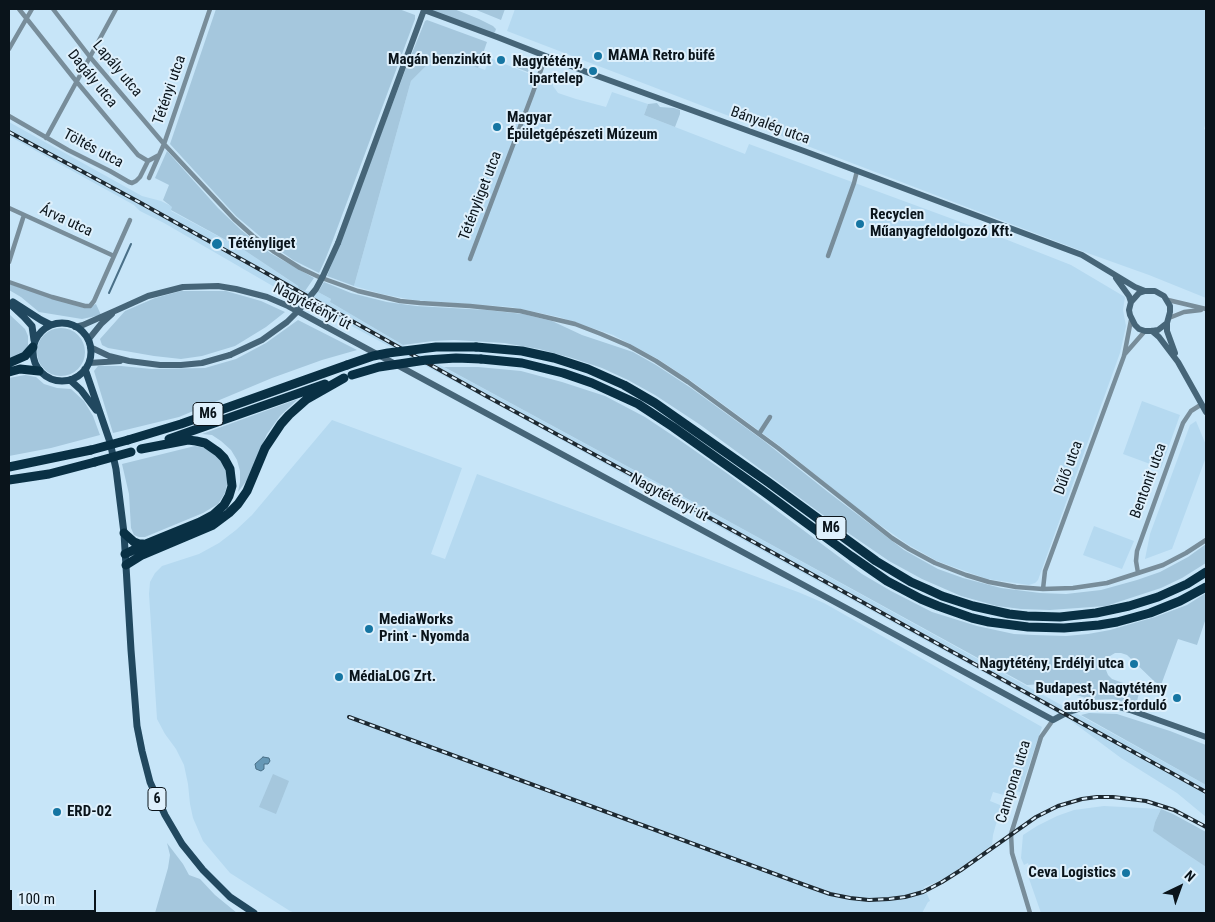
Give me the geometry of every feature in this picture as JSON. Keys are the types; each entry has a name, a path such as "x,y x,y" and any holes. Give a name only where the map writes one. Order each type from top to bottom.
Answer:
{"highway":[{"path":"9,363 25,356 34,345"},
{"name":"M6","path":"9,467 91,450 181,424 373,356 436,347 476,347 515,350 547,356 588,369 648,398 876,561 911,582 942,596 972,606 1009,614 1036,617 1060,617 1096,613 1158,597 1187,584 1206,572"},
{"name":"M6","path":"9,480 49,474 141,449 348,376 379,367 426,360 481,359 522,363 563,373 592,383 638,404 706,450 888,581 921,599 972,618 1028,627 1064,628 1099,625 1150,613 1180,601 1206,587"},
{"path":"9,372 20,369 39,371"},
{"path":"126,565 142,555 213,525 229,513 238,504 247,490 265,448 289,414 307,400 348,376"},
{"path":"125,554 200,522 216,512 224,504 231,490 230,469 224,458 205,443 188,440 141,449"},
{"path":"9,462 45,460"},
{"path":"124,533 134,542 146,544"},
{"path":"125,554 142,555"}],"main road":[{"path":"9,301 21,306 51,326"},
{"path":"9,301 32,326 35,337 34,360 39,371 54,380 70,380 81,374 87,366"},
{"path":"34,345 42,331 61,323 76,327 83,332 89,344"},
{"name":"6","path":"89,344 90,358 87,366 110,442 116,469 124,533 137,726 150,782 165,815 192,857 230,897 254,913"},
{"name":"6","path":"70,380 101,417"}],"street":[{"name":"Dagály utca","path":"19,9 138,155 148,161"},
{"path":"9,49 32,9"},
{"name":"Lapály utca","path":"52,9 164,144 215,199 254,236 300,268 358,292 420,304 520,311 574,324 629,346 688,382 879,528 908,549 935,563 989,582 1016,587 1043,589 1073,588 1108,583 1163,565 1206,540"},
{"path":"46,138 116,9"},
{"name":"Tétényi utca","path":"149,178 164,144 210,9"},
{"path":"89,344 109,356 129,361 181,365 202,363 230,356 262,340 287,322 299,310 316,289 338,243 422,10"},
{"name":"Bányalég utca","path":"422,10 1082,256 1144,291 1150,290 1160,293 1168,300 1206,309"},
{"name":"Tétényliget utca","path":"470,259 546,56"},
{"name":"Töltés utca","path":"9,116 46,138 132,183 140,177 148,161 159,156"},
{"path":"828,256 857,171"},
{"name":"Árva utca","path":"9,208 114,256"},
{"path":"9,262 24,215"},
{"path":"9,282 60,299 90,306 130,220"},
{"name":"Bányalég utca","path":"1110,272 1123,287 1131,302"},
{"name":"Nagytétényi út","path":"76,327 148,296 183,287 218,286 236,288 253,292 281,303 1053,720"},
{"path":"1144,291 1134,297 1131,302 1129,310 1131,320 1139,328 1159,337 1178,362 1206,412"},
{"path":"1168,300 1170,306 1167,331 1178,362"},
{"name":"Bányalég utca","path":"1148,331 1162,327 1168,320 1184,312 1206,309"},
{"name":"Nagytétényi út","path":"89,344 101,324 117,310"},
{"name":"Dűlő utca","path":"1043,589 1045,571 1124,356 1131,320"},
{"name":"Dűlő utca","path":"1124,356 1148,331"},
{"path":"87,366 129,361"},
{"name":"Bentonit utca","path":"1138,573 1137,551 1183,423 1191,411 1202,404"},
{"path":"758,434 770,417"},
{"path":"1053,720 1066,712 1088,706 1116,706 1205,735"},
{"name":"Campona utca","path":"1030,913 1012,853 1011,834 1041,737 1053,720"}],"shaded area":[{"path":"216,9 399,9 415,15 319,273 293,260 262,238 236,216 170,144"},
{"path":"426,9 454,9 479,19 496,29 491,35"},
{"path":"474,9 505,9 501,20"},
{"path":"515,9 1206,9 1206,122 1204,129 1206,130 1206,298 507,31"},
{"path":"427,20 487,42 478,68 462,61 464,54 447,55 428,64 411,81 354,286 327,276 408,63"},
{"path":"460,53 465,55 462,61 485,70 490,58 542,79 553,80 553,86 558,93 576,99 606,107 612,92 648,104 644,115 745,154 749,144 977,228 1071,265 1125,297 1123,310 1126,326 1120,353 1038,580 1029,585 987,579 937,561 907,544 863,513 780,446 690,380 658,359 613,335 559,317 511,307 413,300 354,286 411,81 428,64 447,55"},
{"path":"516,59 524,60 529,65 528,72 512,66"},
{"path":"657,103 660,107 680,110 675,127 644,115 648,104"},
{"path":"9,122 142,196 161,201 173,207 171,211 244,250 305,291 318,292 331,299 330,302 403,345 730,522 1206,785 1206,817 1177,793 1121,758 1070,720 487,399 294,295 290,296 140,211 134,205 9,136"},
{"path":"167,151 218,208 241,230 270,253 314,278 305,291 299,289 298,286 244,250 171,210 172,207 163,200 169,185 155,178"},
{"path":"324,282 351,293 387,302 523,314 552,321 582,335 633,352 691,388 764,441 904,550 938,569 963,578 1001,588 1066,594 1101,590 1160,572 1188,557 1206,544 1206,563 1161,588 1106,606 1050,610 1021,609 997,606 961,596 922,579 889,561 699,424 628,380 602,368 572,358 539,349 504,343 454,340 403,345 330,302 331,299 318,292"},
{"path":"9,284 81,307 87,308 96,304 101,315 82,319 39,312 9,290"},
{"path":"181,291 226,291 261,301 285,312 266,327 235,346 202,356 181,359 108,348 102,345 100,339 125,311 155,298"},
{"path":"9,314 25,329 28,336 28,346 24,352 9,360"},
{"path":"298,320 357,350 272,378 179,417 113,433 94,371 98,366 152,369 205,368 236,359 266,343"},
{"path":"56,328 66,328 78,335 85,347 85,357 78,369 66,376 56,376 48,372 41,365 37,357 37,347 41,339 48,332"},
{"path":"444,367 478,367 521,371 605,396 645,417 681,441 862,574 932,612 977,626 1014,634 1066,636 1110,630 1155,617 1187,605 1206,593 1206,618 1197,645 1178,639 1161,685 1155,682 1127,655 1115,653 1110,656 1105,665 1108,675 1112,679 1140,689 1136,705 1113,699 1092,700 1042,684 1027,685"},
{"path":"25,375 36,377 44,384 57,388 71,389 84,401 93,416 100,435 51,448 9,456 9,378"},
{"path":"298,399 280,416 267,434 247,480 238,492 240,471 237,460 231,450 212,435 202,434"},
{"path":"1142,401 1180,415 1161,468 1123,454"},
{"path":"332,420 462,468 431,554 445,559 477,474 824,603 1042,727 1020,792 1013,790 1004,795 993,792 990,801 1000,805 1003,813 996,824 992,845 951,875 924,887 930,901 922,913 295,913 230,873 203,841 193,818 184,765 157,719 149,594 150,582 162,566 199,554 219,543 236,530 252,515"},
{"path":"1196,421 1206,445 1206,457 1172,549 1145,559 1150,534 1190,425"},
{"path":"195,446 210,449 219,456 225,466 228,480 225,493 218,504 203,513 145,537 134,535 131,528 129,494 122,464"},
{"path":"1094,526 1134,541 1122,569 1083,555"},
{"path":"1089,713 1117,714 1206,745 1206,785 1081,715"},
{"path":"263,757 269,758 270,761 268,764 264,764 264,769 261,771 256,769 255,764"},
{"path":"273,774 289,781 276,814 259,807"},
{"path":"1104,806 1161,809 1155,822 1154,831 1206,867 1206,913 1041,913 1026,870 1030,868 1028,863 1024,865 1021,858 1023,835 1057,816 1074,810"},
{"path":"1161,809 1206,832 1206,867 1153,831"},
{"path":"167,843 189,875 200,879 215,895 237,913 155,913 168,868 170,855"}],"waterway":[{"path":"109,293 131,244"}],"railway":[{"path":"9,132 1206,792"},
{"path":"349,717 802,884 830,894 850,898 869,900 889,899 923,892 961,870 1036,817 1058,806 1082,799 1113,797 1146,801 1174,810 1206,827"}],"place":[{"name":"MAMA Retro büfé","path":"598,56"},
{"name":"Magán benzinkút","path":"501,60"},
{"name":"Nagytétény, ipartelep","path":"593,71"},
{"name":"Magyar Épületgépészeti Múzeum","path":"497,127"},
{"name":"Recyclen Műanyagfeldolgozó Kft.","path":"860,224"},
{"name":"Tétényliget","path":"217,244"},
{"name":"MediaWorks Print - Nyomda","path":"369,629"},
{"name":"Nagytétény, Erdélyi utca","path":"1134,664"},
{"name":"MédiaLOG Zrt.","path":"339,677"},
{"name":"Budapest, Nagytétény autóbusz-forduló","path":"1177,698"},
{"name":"ERD-02","path":"57,812"},
{"name":"Ceva Logistics","path":"1126,873"}]}
